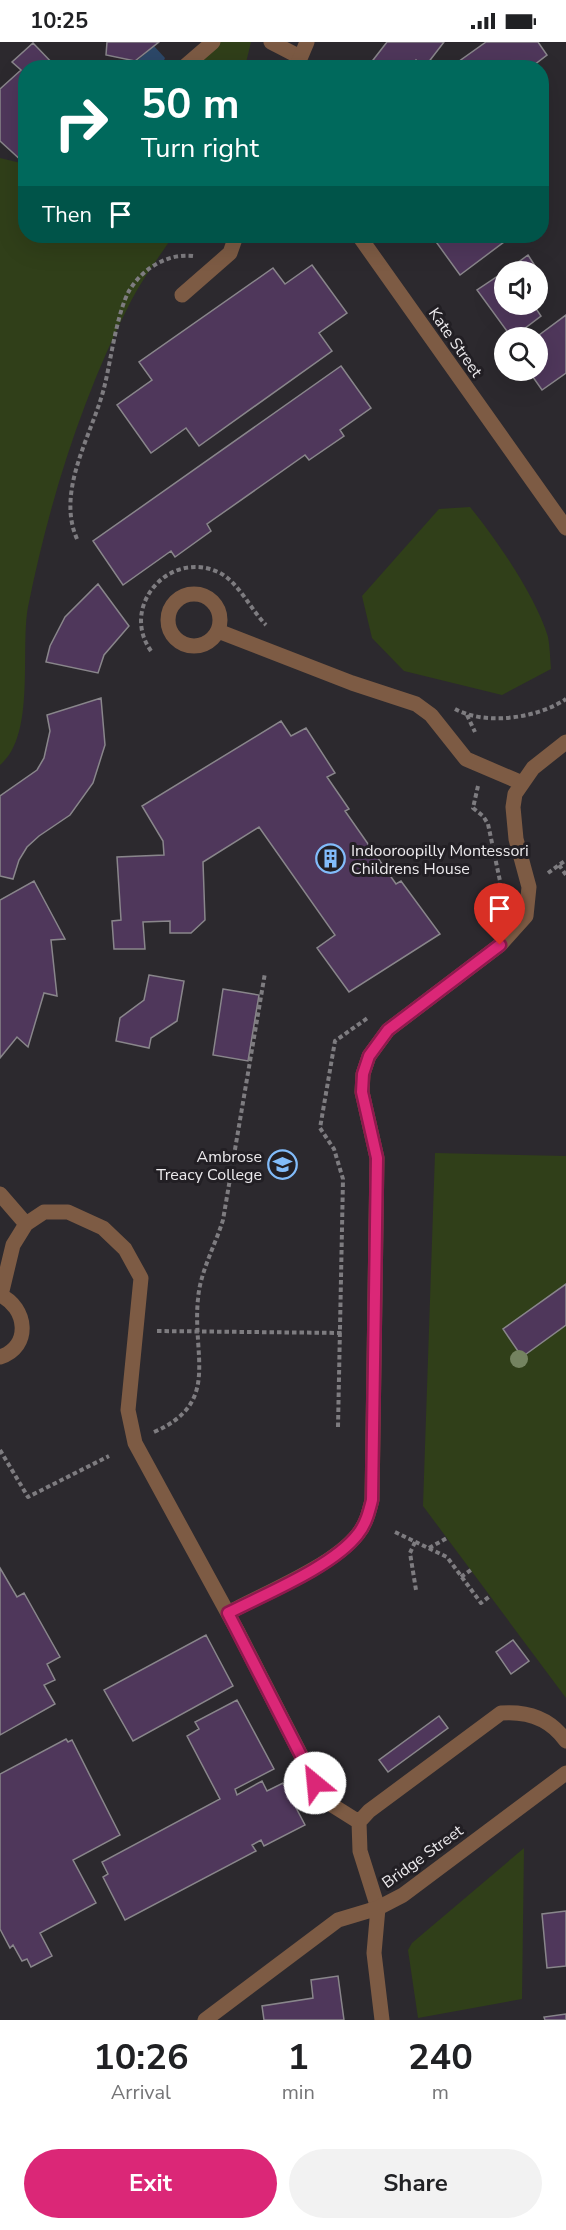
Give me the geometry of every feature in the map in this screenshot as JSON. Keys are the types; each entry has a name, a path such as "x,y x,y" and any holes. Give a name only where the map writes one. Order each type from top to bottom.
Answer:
{"street":[{"path":"192,60 213,42"},
{"path":"271,42 295,60"},
{"path":"299,60 307,42"},
{"path":"182,295 230,253 234,243"},
{"name":"Kate Street","path":"364,243 566,528"},
{"path":"218,631 352,683 416,704 431,714 466,759 522,783"},
{"path":"228,1613 333,1557 358,1534 368,1517 372,1500 377,1158 362,1092 363,1074 369,1056 388,1030 500,945 526,916 529,887 516,839 513,807 515,794 533,768 566,742"},
{"path":"0,1194 26,1224"},
{"path":"0,1357 14,1349 23,1329 18,1308 0,1295 13,1245 26,1224 44,1212 68,1212 103,1228 125,1249 141,1278 128,1410 135,1443 228,1613 324,1800 359,1822"},
{"path":"382,2020 374,1953 378,1908 360,1851 359,1822 369,1811 501,1713 524,1711 544,1722 566,1741"},
{"name":"Bridge Street","path":"205,2020 338,1920 378,1908 403,1896 566,1773"}],"path":[{"path":"77,538 71,513 76,473 105,387 128,293 152,266 170,257 188,255 221,261"},
{"path":"479,779 473,808 483,816 488,824 498,867 500,891 497,915"},
{"path":"548,873 566,860"},
{"path":"559,865 566,875"},
{"path":"148,1435 171,1425 189,1410 198,1386 200,1287 223,1220 265,973"},
{"path":"338,1426 343,1179 342,1168 334,1149 322,1134 321,1118 335,1041 375,1013"},
{"path":"156,1331 340,1333"},
{"path":"0,1450 28,1497 109,1456"},
{"path":"395,1532 447,1557 481,1603 490,1596"},
{"path":"428,1548 447,1538"},
{"path":"414,1542 410,1553 416,1590"},
{"path":"462,1577 471,1570"}],"green space":[{"path":"217,42 251,42 247,60 196,60"},
{"path":"0,158 18,162 18,243 168,243 131,301 113,337 82,412 69,451 46,528 28,607 23,714 11,752 0,765"},
{"path":"470,507 525,587 535,604 549,641 551,669 502,695 404,671 372,638 362,596 439,509"},
{"path":"435,1153 566,1156 566,1698 423,1506"},
{"path":"524,1848 522,1999 418,2018 408,1950 412,1943"}],"water":[{"path":"154,46 165,58 164,60 138,60"}],"building":[{"path":"107,42 159,42 136,60 106,55"},
{"path":"387,42 444,42 430,60 373,60"},
{"path":"486,42 538,42 547,55 540,60 461,60"},
{"path":"33,43 49,60 18,60 18,67 12,62"},
{"path":"18,73 18,157 0,141 0,89"},
{"path":"437,243 503,243 460,275"},
{"path":"528,255 532,261 520,261"},
{"path":"312,265 347,313 319,333 332,351 199,446 186,428 151,453 117,405 152,380 139,362 273,268 285,284"},
{"path":"494,279 494,313 477,290"},
{"path":"495,315 541,316 526,327 504,327"},
{"path":"566,315 566,373 542,390 536,381 548,381 548,328"},
{"path":"341,366 371,408 340,430 344,436 309,460 305,455 207,524 211,531 175,557 171,551 123,585 93,541"},
{"path":"98,584 129,626 104,655 98,673 46,662 50,646 65,617"},
{"path":"101,698 105,745 93,783 70,815 27,847 19,860 13,879 0,876 0,796 37,770 44,758 50,731 47,715"},
{"name":"Indooroopilly Montessori Childrens House","path":"281,721 291,736 306,728 335,773 327,777 349,809 345,811 396,884 401,881 440,934 349,992 317,948 335,935 259,827 203,862 205,920 191,933 170,933 170,921 143,922 145,949 114,949 112,921 121,920 117,857 164,855 163,841 142,806"},
{"path":"34,881 65,939 51,940 57,996 44,993 28,1047 17,1037 0,1058 0,900"},
{"path":"149,975 184,981 177,1021 151,1038 149,1048 116,1041 120,1018 144,1000"},
{"path":"223,989 259,995 248,1061 213,1055"},
{"path":"566,1284 566,1325 522,1357 503,1329"},
{"path":"0,1568 17,1597 24,1593 60,1657 47,1664 55,1680 44,1685 55,1704 0,1735"},
{"path":"206,1635 233,1686 133,1741 104,1690"},
{"path":"513,1640 529,1661 511,1674 496,1652"},
{"path":"237,1700 274,1769 235,1789 237,1795 262,1781 267,1791 283,1783 305,1825 264,1846 261,1840 252,1845 256,1851 125,1920 103,1877 108,1874 102,1862 220,1799 187,1736 199,1729 195,1722"},
{"path":"439,1716 448,1728 388,1772 379,1760"},
{"path":"66,1739 68,1742 72,1740 120,1835 73,1860 96,1903 40,1933 52,1956 31,1967 27,1959 22,1961 13,1945 10,1948 0,1929 0,1774"},
{"path":"566,1911 566,1966 547,1968 542,1914"},
{"path":"338,1976 344,2020 264,2020 262,2006 313,1998 311,1980"},
{"path":"566,2014 566,2020 545,2020 544,2017"}],"place":[{"name":"Indooroopilly Montessori Childrens House","path":"330,859"},
{"name":"Ambrose Treacy College","path":"283,1165"}],"route":[{"path":"315,1783 228,1613 333,1557 358,1534 368,1517 372,1500 377,1158 365,1111 362,1092 363,1074 378,1040 388,1030 500,945"}]}
